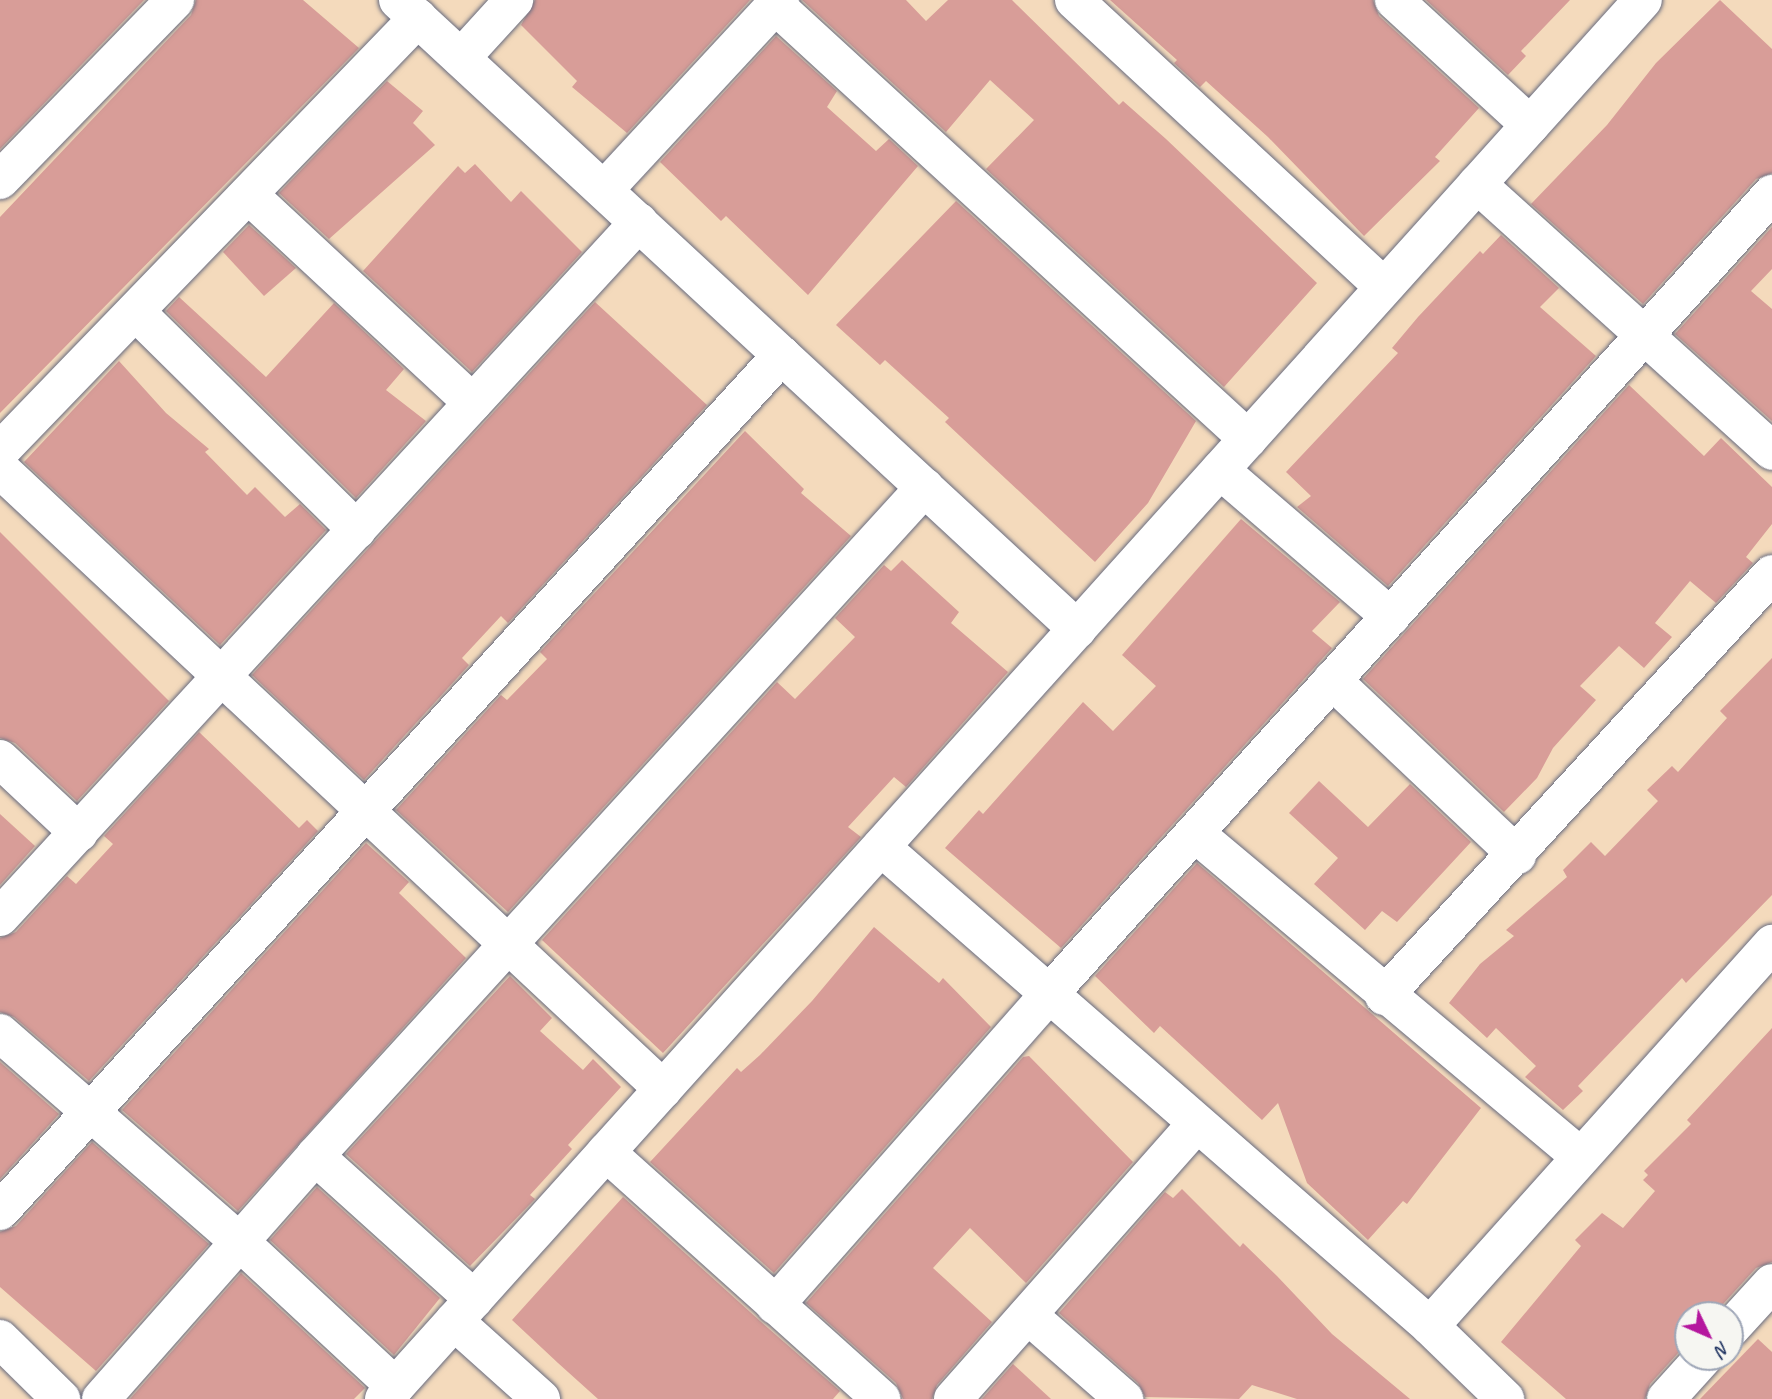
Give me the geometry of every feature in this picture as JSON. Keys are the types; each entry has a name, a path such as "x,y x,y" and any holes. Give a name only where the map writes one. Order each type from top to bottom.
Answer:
{"street":[{"path":"0,180 175,0"},
{"path":"461,58 514,0"},
{"path":"1074,0 1384,287"},
{"path":"1394,0 1530,125"},
{"path":"0,1034 240,1242 389,1392 1643,0"},
{"path":"604,190 778,3 1248,439"},
{"path":"0,451 250,196 408,9 1077,629"},
{"path":"1477,184 1772,451"},
{"path":"775,1305 1048,995 1197,835 1332,680 1772,194"},
{"path":"250,196 473,403"},
{"path":"0,917 223,678 639,222"},
{"path":"137,313 357,530"},
{"path":"0,1211 782,355"},
{"path":"0,469 368,810 663,1089"},
{"path":"1220,470 1391,617"},
{"path":"101,1399 314,1156 925,487"},
{"path":"1384,996 1517,855 1772,574"},
{"path":"1332,680 1517,855"},
{"path":"0,759 79,833"},
{"path":"1197,835 1384,996 1580,1156"},
{"path":"881,847 1430,1326 1505,1399"},
{"path":"1430,1326 1771,946"},
{"path":"953,1399 1196,1124"},
{"path":"606,1152 881,1399"},
{"path":"314,1156 464,1310 541,1399"},
{"path":"1744,1317 1768,1296"},
{"path":"1028,1315 1124,1399"},
{"path":"0,1339 61,1399"},
{"path":"1666,1399 1691,1371"}],"building":[{"path":"0,0 144,0 0,149"},
{"path":"196,0 303,0 359,48 0,413 0,217 191,15"},
{"path":"535,0 750,0 627,133 572,87 577,81 521,25"},
{"path":"802,0 906,0 926,21 948,0 1012,0 1119,105 1123,101 1166,139 1317,283 1224,387 986,169 1034,120 990,80 946,132"},
{"path":"1110,0 1373,0 1379,16 1479,108 1435,157 1440,161 1364,236 1268,137 1206,81 1200,87 1174,63 1177,60"},
{"path":"1426,0 1570,0 1521,51 1526,56 1508,75"},
{"path":"1720,0 1772,49 1772,173 1756,179 1643,304 1531,204 1607,125 1656,63"},
{"path":"776,36 837,91 827,107 876,151 889,139 918,166 808,295 726,216 721,221 660,162"},
{"path":"387,81 423,111 413,123 435,145 329,239 279,193"},
{"path":"475,164 511,202 521,191 582,252 472,372 363,271 458,166 465,173"},
{"path":"956,201 1196,421 1148,503 1095,562 945,422 949,418 885,360 880,365 836,325"},
{"path":"249,225 296,268 264,296 223,252"},
{"path":"1772,227 1772,269 1751,291 1772,309 1772,421 1675,334"},
{"path":"1501,235 1559,288 1540,307 1596,356 1388,586 1297,507 1311,496 1286,472 1398,353 1392,348 1418,317 1480,251 1483,254"},
{"path":"179,297 266,377 334,303 404,369 386,390 426,421 356,498 166,311"},
{"path":"595,302 707,405 508,623 501,616 462,658 469,665 364,780 252,675"},
{"path":"119,361 166,413 209,449 205,452 247,495 255,487 285,517 300,504 326,530 220,645 24,462"},
{"path":"1629,385 1704,456 1721,438 1772,487 1772,524 1746,557 1753,563 1716,603 1690,581 1655,623 1672,637 1644,668 1619,646 1580,686 1596,700 1553,748 1537,778 1504,812 1363,679"},
{"path":"745,431 804,489 801,493 851,536 508,912 396,810 501,695 507,700 547,659 540,652"},
{"path":"1241,519 1340,602 1312,631 1332,648 1061,948 945,848 979,810 983,814 1083,702 1113,731 1156,686 1122,655"},
{"path":"0,532 169,701 77,801 15,743 0,738"},
{"path":"902,560 959,612 951,623 1008,672 906,787 894,777 848,827 861,837 663,1053 542,940 777,682 795,699 855,637 835,618 884,565 891,571"},
{"path":"1772,658 1772,895 1686,983 1682,978 1578,1086 1583,1091 1563,1110 1525,1077 1536,1066 1496,1028 1487,1038 1449,1003 1480,964 1514,936 1506,930 1567,877 1563,870 1591,842 1605,856 1658,801 1647,790 1672,766 1678,772 1727,718 1720,711"},
{"path":"199,732 299,828 307,820 318,831 89,1081 14,1017 0,1012 0,938 16,932 67,876 76,884 113,844 104,836"},
{"path":"1319,781 1368,827 1410,784 1471,842 1397,922 1382,911 1365,930 1314,884 1338,858 1289,813"},
{"path":"0,814 35,846 0,885"},
{"path":"366,843 409,882 399,893 466,958 238,1211 122,1110"},
{"path":"1197,863 1481,1108 1407,1204 1403,1201 1368,1240 1307,1183 1278,1103 1262,1120 1160,1026 1154,1033 1095,976"},
{"path":"874,927 939,983 943,978 991,1027 774,1273 650,1162 737,1068 741,1072 812,1001"},
{"path":"510,976 552,1018 540,1031 583,1070 593,1059 621,1087 568,1145 572,1149 530,1195 535,1199 470,1266 346,1154"},
{"path":"1772,1028 1772,1262 1756,1268 1726,1301 1674,1301 1674,1357 1650,1384 1645,1399 1566,1399 1501,1342 1581,1246 1575,1240 1602,1213 1623,1228 1655,1191 1643,1180 1648,1175 1644,1171 1691,1124 1687,1120"},
{"path":"1029,1056 1133,1162 1026,1283 970,1228 933,1268 992,1322 937,1385 932,1399 903,1399 896,1383 806,1303 1023,1057"},
{"path":"0,1062 59,1114 0,1179"},
{"path":"92,1142 209,1244 96,1371 0,1287 0,1232 16,1226"},
{"path":"317,1187 440,1298 394,1355 270,1240"},
{"path":"1182,1189 1240,1247 1243,1243 1332,1334 1410,1399 1297,1399 1252,1385 1239,1399 1145,1397 1138,1383 1059,1313 1165,1192 1173,1198"},
{"path":"623,1197 840,1391 833,1399 598,1399 512,1320"},
{"path":"241,1273 365,1388 354,1399 130,1399"},
{"path":"1758,1339 1772,1352 1772,1399 1700,1399 1727,1371 1744,1371 1744,1353"},
{"path":"1013,1364 1051,1399 982,1399"}]}
